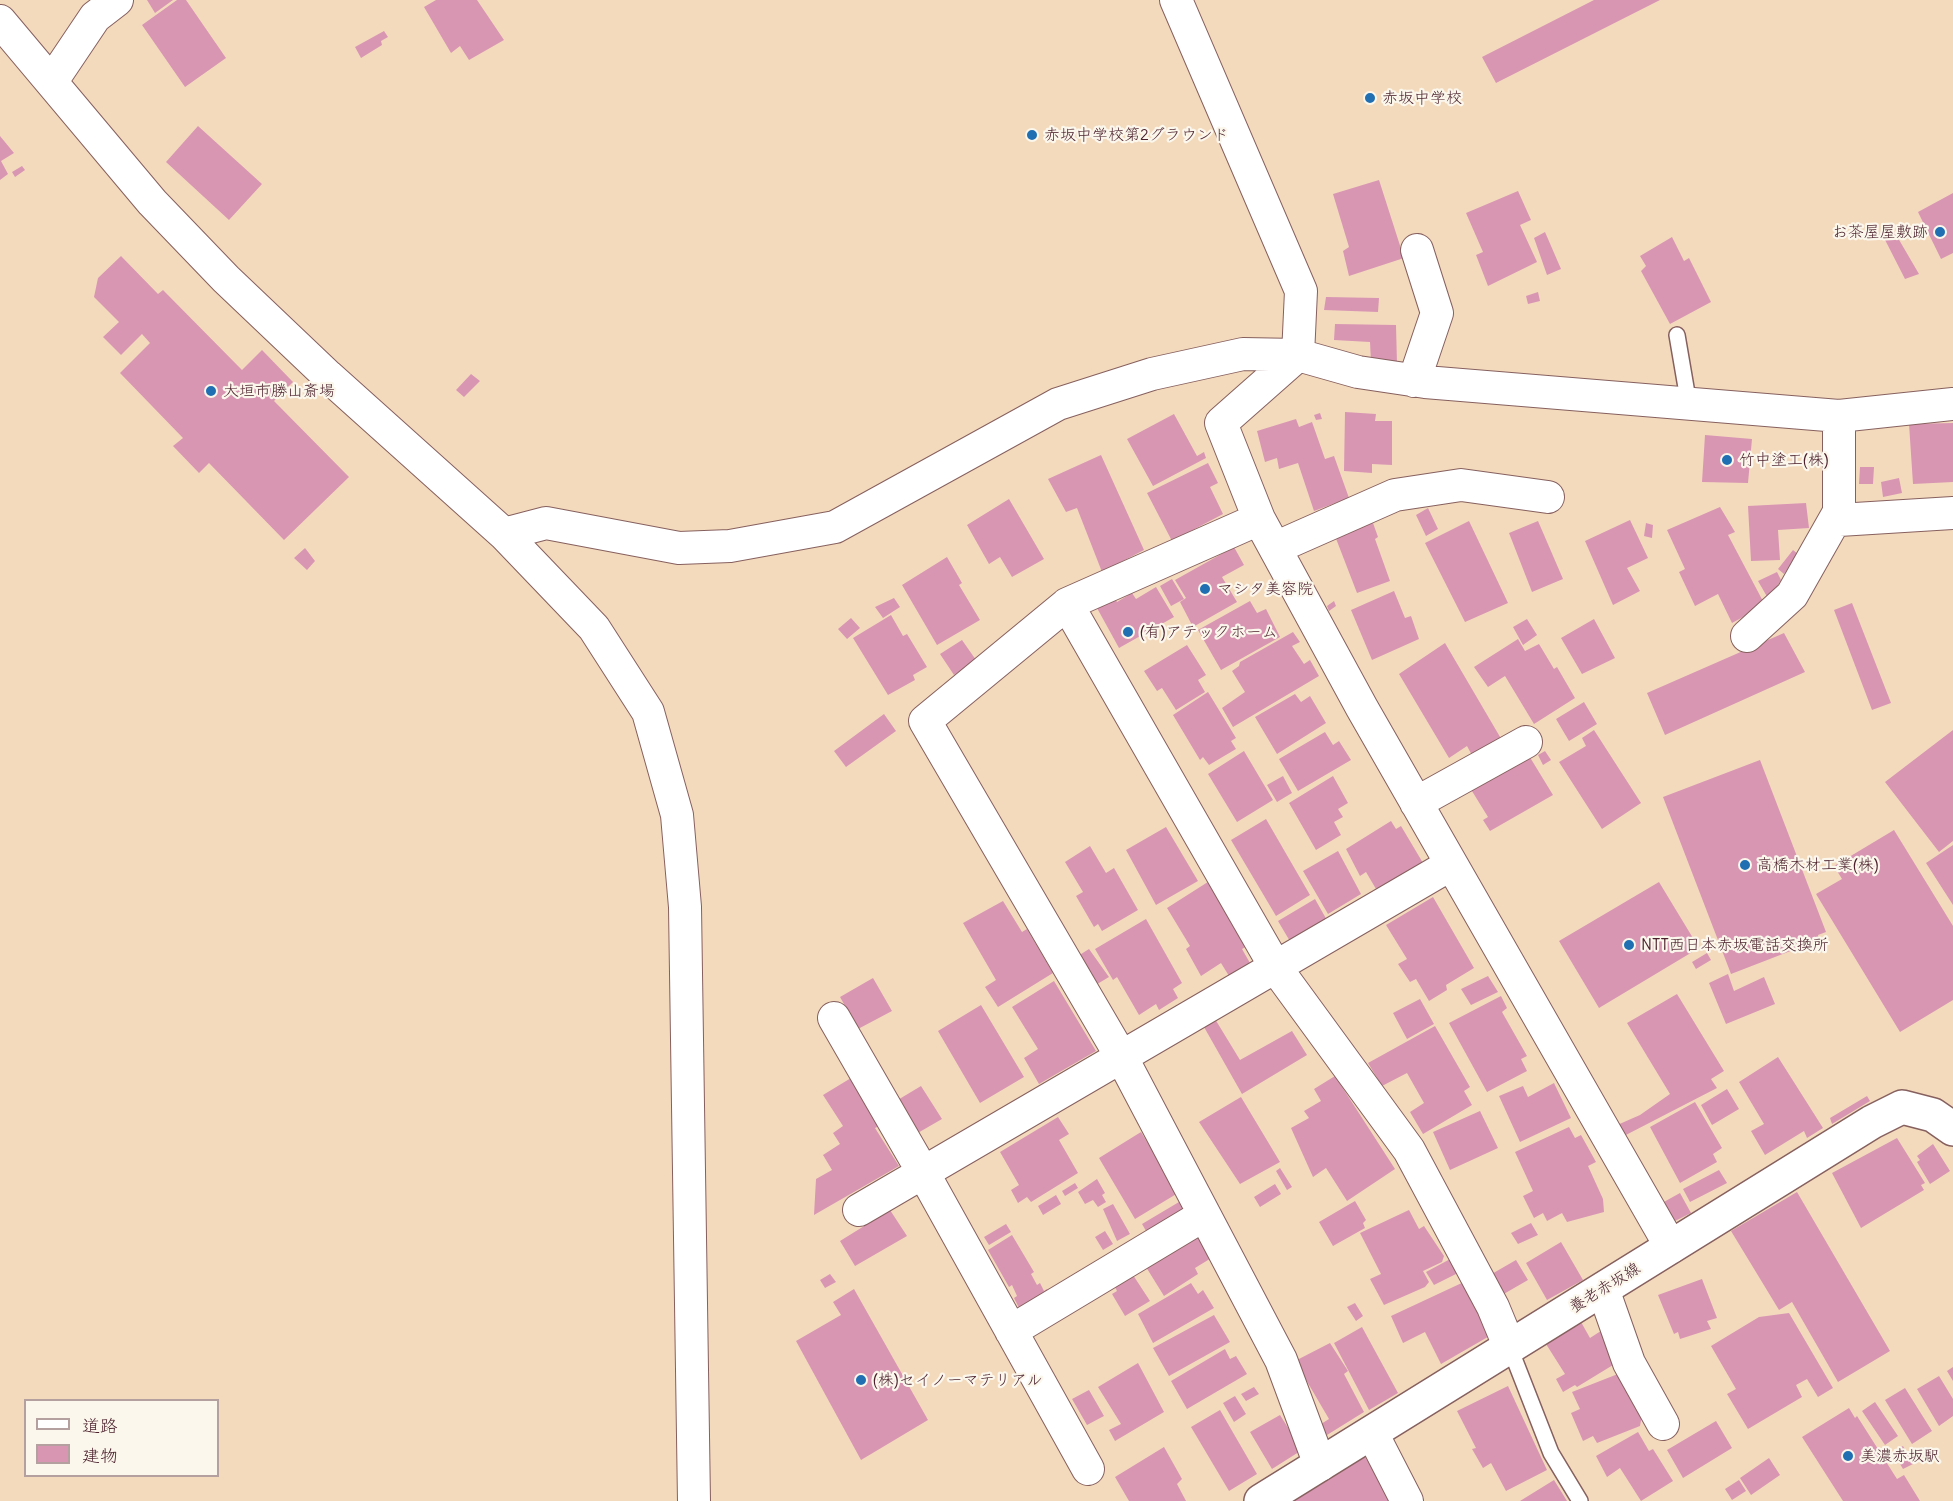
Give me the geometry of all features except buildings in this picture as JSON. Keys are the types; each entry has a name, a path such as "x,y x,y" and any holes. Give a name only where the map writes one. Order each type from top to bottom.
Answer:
{"main road":[{"name":"養老赤坂線","path":"1261,1501 1872,1122 1902,1107 1933,1115 1953,1129"}],"street":[{"path":"52,81 95,17 117,0"},
{"path":"1176,0 1301,291 1298,355 1221,423 1259,519 1450,865 1671,1247"},
{"path":"0,21 152,202 226,279 328,376 504,534 594,628 648,712 678,815 685,907 694,1501"},
{"path":"1414,381 1437,313 1417,250"},
{"path":"504,534 546,522 679,548 730,546 835,527 1058,404 1152,374 1243,354 1298,355 1358,372 1414,381 1839,416 1953,404"},
{"path":"1839,416 1839,520 1953,513"},
{"path":"1275,548 1395,495 1461,485 1548,497"},
{"path":"1747,636 1792,595 1839,512"},
{"path":"1259,519 1067,604 925,721 1122,1058 1281,1360 1320,1465"},
{"path":"1067,604 1276,968 1409,1150 1493,1307 1510,1348"},
{"path":"1416,803 1526,742"},
{"path":"859,1210 1450,865"},
{"path":"834,1018 924,1174 1088,1469"},
{"path":"1011,1331 1204,1215"},
{"path":"1603,1289 1629,1363 1664,1424"},
{"path":"1372,1433 1407,1501"}],"lane":[{"path":"1677,335 1689,405"},
{"path":"1510,1348 1551,1453 1580,1501"}],"place":[{"name":"赤坂中学校","path":"1370,98"},
{"name":"赤坂中学校第2グラウンド","path":"1032,135"},
{"name":"お茶屋屋敷跡","path":"1940,232"},
{"name":"大垣市勝山斎場","path":"211,391"},
{"name":"竹中塗工(株)","path":"1727,460"},
{"name":"マシタ美容院","path":"1205,589"},
{"name":"(有)アテックホーム","path":"1128,632"},
{"name":"高橋木材工業(株)","path":"1745,865"},
{"name":"NTT西日本赤坂電話交換所","path":"1629,945"},
{"name":"(株)セイノーマテリアル","path":"861,1380"},
{"name":"美濃赤坂駅","path":"1848,1456"}]}
